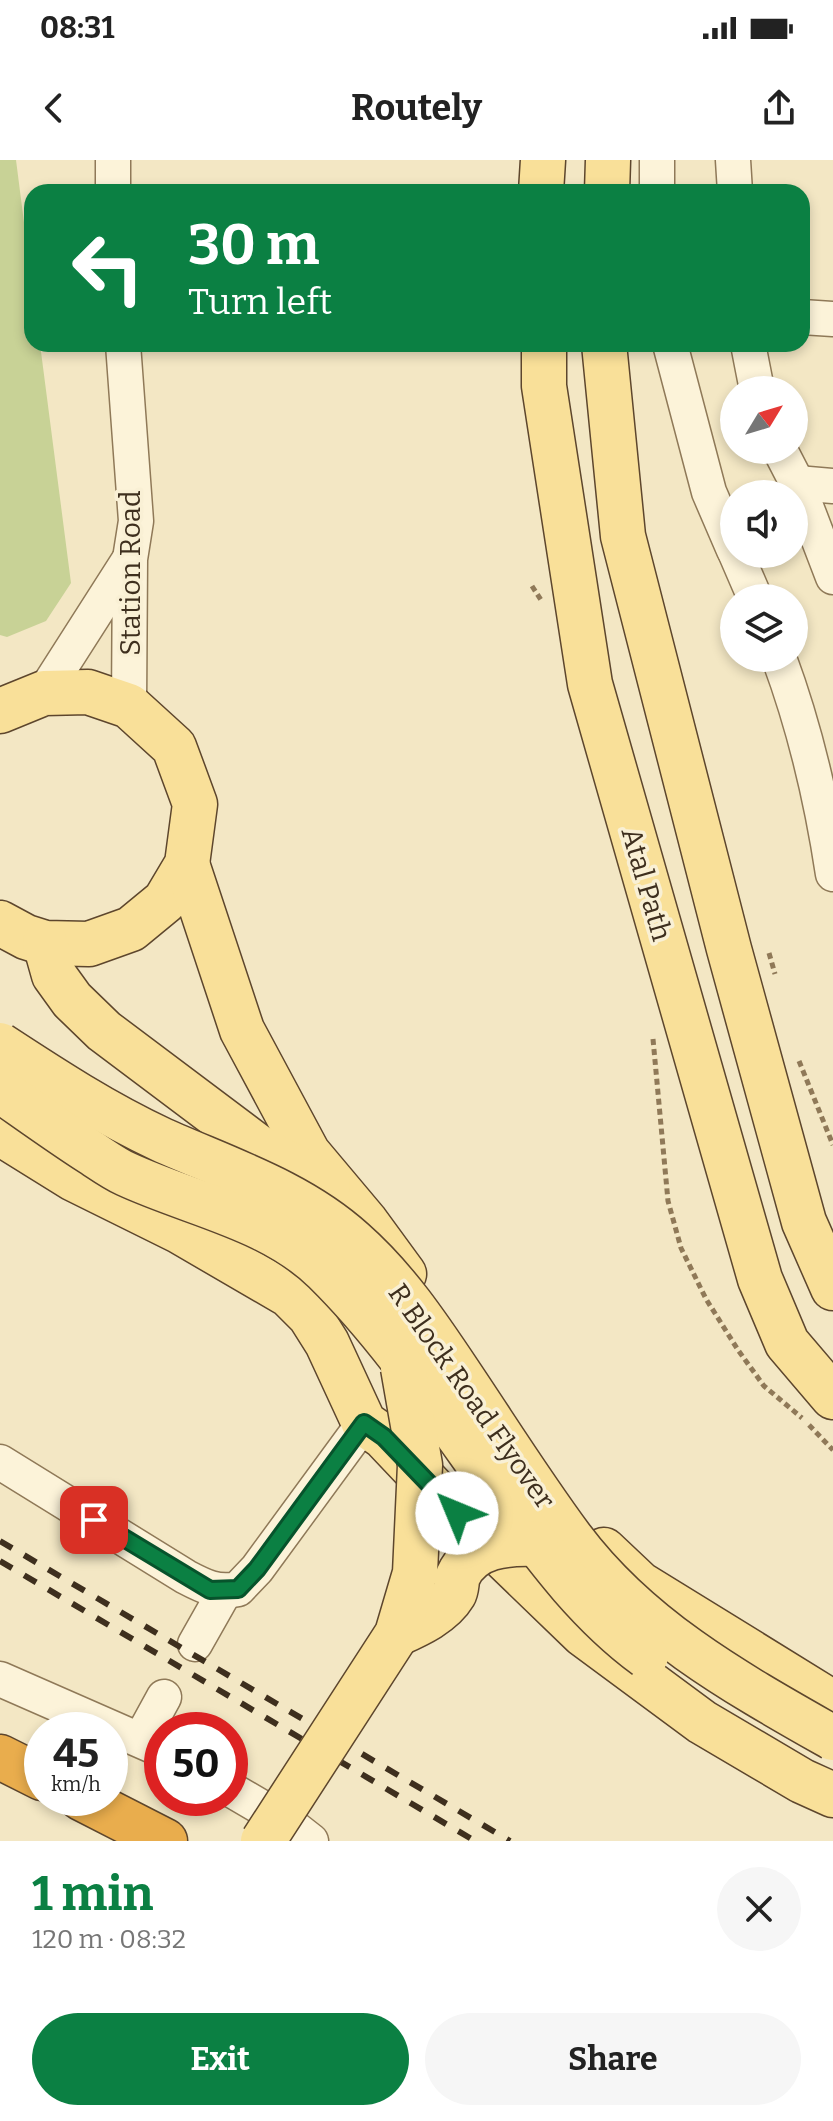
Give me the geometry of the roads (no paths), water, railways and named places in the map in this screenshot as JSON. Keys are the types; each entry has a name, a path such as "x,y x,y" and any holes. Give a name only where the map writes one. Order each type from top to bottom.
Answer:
{"highway":[{"path":"0,1757 24,1769"},
{"path":"116,1816 165,1841"}],"main road":[{"path":"542,184 543,160"},
{"path":"607,184 608,160"},
{"name":"Atal Path","path":"544,352 544,386 590,684 760,1279 787,1343 833,1397"},
{"path":"605,352 623,536 729,949 804,1222 833,1288"},
{"path":"1,707 44,693 88,692 129,706 174,747 195,804 187,864 165,901 131,929 89,944 18,937"},
{"path":"187,864 242,1030 308,1153 389,1254 546,1483 592,1539 640,1584 816,1692 756,1753"},
{"path":"18,937 54,975 72,1000 104,1031 261,1149 340,1191"},
{"name":"R Block Road Flyover","path":"0,1045 114,1116 266,1185 351,1239 387,1273 419,1313 572,1540 618,1591 663,1633 728,1678 833,1738"},
{"name":"R Block Road Flyover","path":"0,1090 122,1172 184,1199 243,1218 286,1240 324,1270 402,1361 536,1544 598,1615 643,1654 712,1701 833,1770"},
{"path":"0,1133 74,1179 179,1231 289,1295 327,1343 364,1423 384,1437 439,1495 583,1634 702,1722 802,1781 833,1795"},
{"path":"305,1312 389,1254"},
{"path":"263,1841 397,1634 415,1573 420,1465 402,1361"},
{"path":"397,1634 421,1623 455,1594 458,1576 485,1549 508,1543 536,1544"}],"street":[{"path":"113,160 113,184"},
{"path":"657,160 657,184"},
{"path":"733,160 734,184"},
{"path":"810,318 833,319"},
{"name":"Station Road","path":"124,352 136,521 130,559 129,706"},
{"path":"672,352 709,492 720,517"},
{"path":"750,352 754,376"},
{"path":"808,484 833,486"},
{"path":"808,512 833,577"},
{"path":"44,693 130,559"},
{"path":"784,672 830,832 833,874"},
{"path":"0,1462 186,1577 210,1590 225,1591 238,1589 257,1569 364,1423"},
{"path":"195,1644 225,1591"},
{"path":"0,1679 144,1741"},
{"path":"160,1712 164,1697"},
{"path":"248,1800 311,1841"}],"railway":[{"path":"0,1541 510,1841"},
{"path":"0,1561 475,1841"}]}
